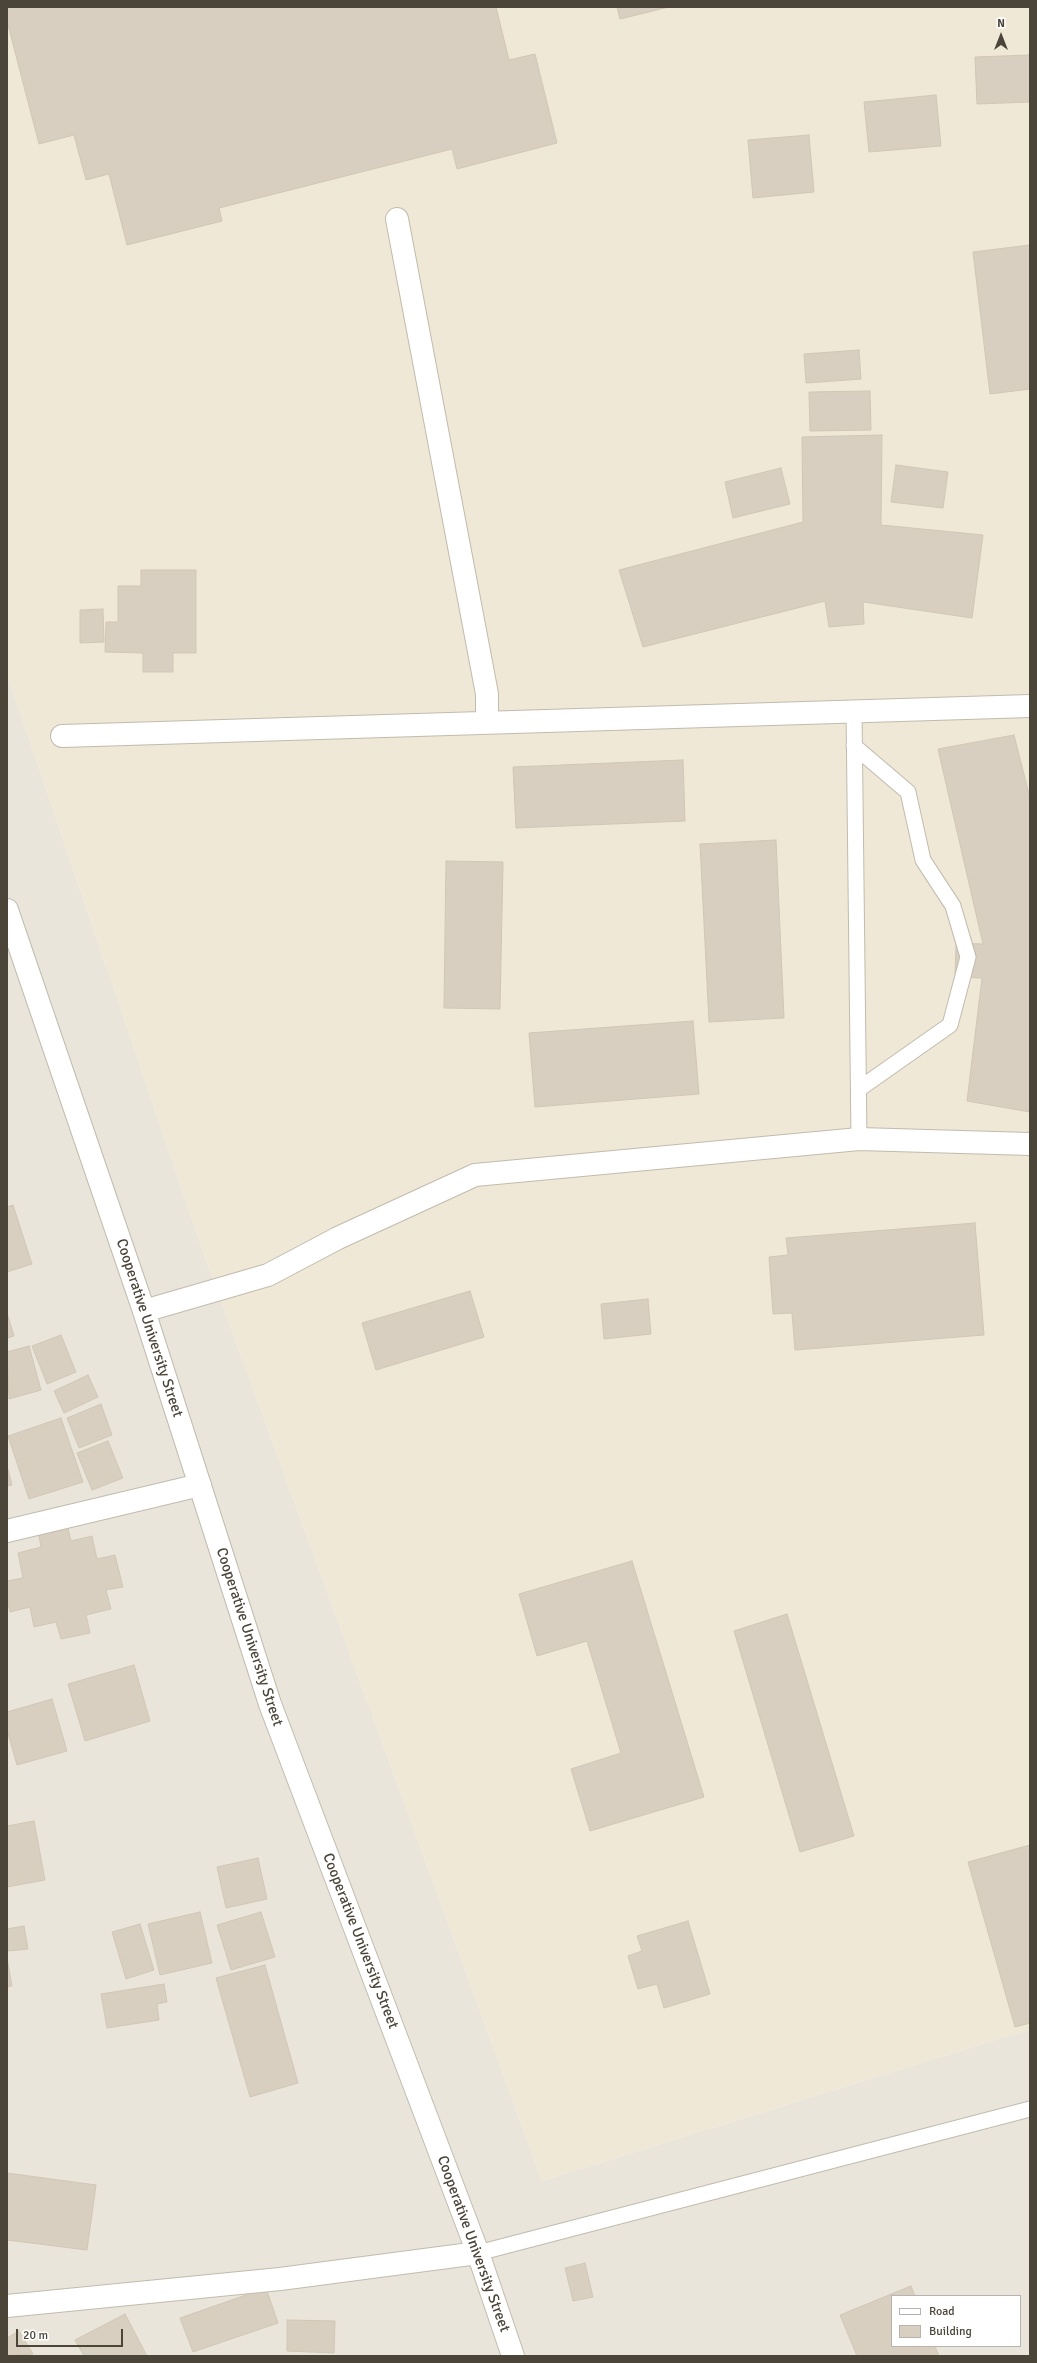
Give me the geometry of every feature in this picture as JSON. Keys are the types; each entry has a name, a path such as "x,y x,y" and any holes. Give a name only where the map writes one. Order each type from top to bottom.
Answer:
{"street":[{"path":"397,219 487,694 487,722"},
{"path":"62,736 1030,706"},
{"name":"Cooperative University Street","path":"7,910 144,1311 270,1704 478,2253 513,2356"},
{"path":"144,1311 268,1275 338,1238 475,1176 859,1139 1030,1144"},
{"path":"7,1531 200,1485"},
{"path":"7,2306 280,2279 478,2253"}],"lane":[{"path":"854,711 859,1139"},
{"path":"854,746 908,792 923,860 953,906 968,957 950,1025 859,1089"},
{"path":"478,2253 1030,2109"}],"shaded area":[{"path":"7,7 1030,7 1030,2029 542,2181 201,1246 7,674"},
{"path":"7,674 201,1246 542,2181 1030,2029 1030,2356 7,2356"}],"building":[{"path":"7,7 496,7 509,60 535,54 557,143 457,169 452,149 219,208 222,221 127,245 109,174 86,180 74,135 39,144 7,21"},
{"path":"617,7 669,7 620,19"},
{"path":"1030,55 1030,102 977,104 975,57"},
{"path":"936,95 941,146 869,152 864,102"},
{"path":"809,135 814,192 753,198 748,140"},
{"path":"1030,245 1030,389 990,394 973,252"},
{"path":"859,350 861,379 806,383 804,354"},
{"path":"870,391 871,430 810,431 809,392"},
{"path":"882,435 881,525 983,535 972,618 863,602 864,624 829,627 825,601 643,647 619,570 803,522 802,437"},
{"path":"896,465 948,472 943,508 891,502"},
{"path":"781,468 790,504 733,518 725,482"},
{"path":"141,570 196,570 196,653 173,653 173,672 143,672 143,653 105,652 106,622 118,622 118,586 141,586"},
{"path":"103,609 104,642 80,643 80,610"},
{"path":"1014,735 1030,798 1030,1112 967,1101 982,978 955,977 956,943 983,944 938,749"},
{"path":"683,760 685,821 516,828 513,767"},
{"path":"776,840 784,1018 709,1022 700,844"},
{"path":"446,861 503,862 500,1009 444,1008"},
{"path":"693,1021 699,1094 535,1107 529,1033"},
{"path":"13,1205 32,1264 7,1272 7,1207"},
{"path":"975,1223 984,1335 795,1350 792,1313 773,1314 769,1257 788,1255 786,1238"},
{"path":"470,1291 484,1337 376,1370 362,1323"},
{"path":"648,1299 651,1334 604,1339 601,1304"},
{"path":"7,1313 14,1336 7,1338"},
{"path":"61,1335 76,1372 47,1384 32,1346"},
{"path":"29,1346 41,1390 9,1399 7,1352"},
{"path":"88,1375 98,1397 64,1413 54,1391"},
{"path":"101,1404 112,1435 79,1448 67,1418"},
{"path":"61,1418 83,1482 29,1499 8,1436"},
{"path":"108,1441 123,1478 92,1490 77,1453"},
{"path":"7,1466 12,1485 7,1486"},
{"path":"67,1524 71,1541 92,1536 97,1559 115,1555 123,1587 106,1590 111,1609 86,1615 90,1633 61,1639 56,1622 34,1627 30,1607 10,1612 7,1600 7,1581 23,1578 18,1553 41,1547 38,1531"},
{"path":"632,1561 704,1797 590,1831 571,1769 621,1753 587,1641 537,1656 519,1594"},
{"path":"787,1614 854,1836 800,1852 734,1631"},
{"path":"134,1665 150,1721 85,1741 68,1684"},
{"path":"52,1699 67,1751 17,1765 7,1730 7,1712"},
{"path":"34,1821 45,1880 7,1887 7,1826"},
{"path":"1030,1845 1030,2023 1015,2027 968,1862"},
{"path":"258,1858 267,1899 226,1908 217,1867"},
{"path":"200,1912 212,1963 160,1975 148,1924"},
{"path":"261,1912 275,1957 231,1970 217,1925"},
{"path":"688,1921 710,1994 664,2008 657,1984 638,1989 628,1956 642,1951 637,1936"},
{"path":"140,1924 154,1970 126,1979 112,1932"},
{"path":"24,1926 28,1949 8,1951 7,1929"},
{"path":"7,1958 12,1986 7,1987"},
{"path":"265,1965 298,2083 250,2097 216,1978"},
{"path":"164,1984 167,2002 157,2004 159,2020 107,2028 101,1994"},
{"path":"7,2173 96,2185 87,2250 7,2240"},
{"path":"585,2263 593,2297 573,2301 565,2268"},
{"path":"911,2286 915,2295 891,2295 891,2347 935,2347 939,2356 857,2356 840,2315"},
{"path":"266,2288 278,2323 193,2352 180,2318"},
{"path":"125,2314 147,2356 84,2356 75,2340"},
{"path":"287,2320 335,2321 334,2353 287,2351"},
{"path":"19,2331 33,2354 7,2356 7,2338"}]}
